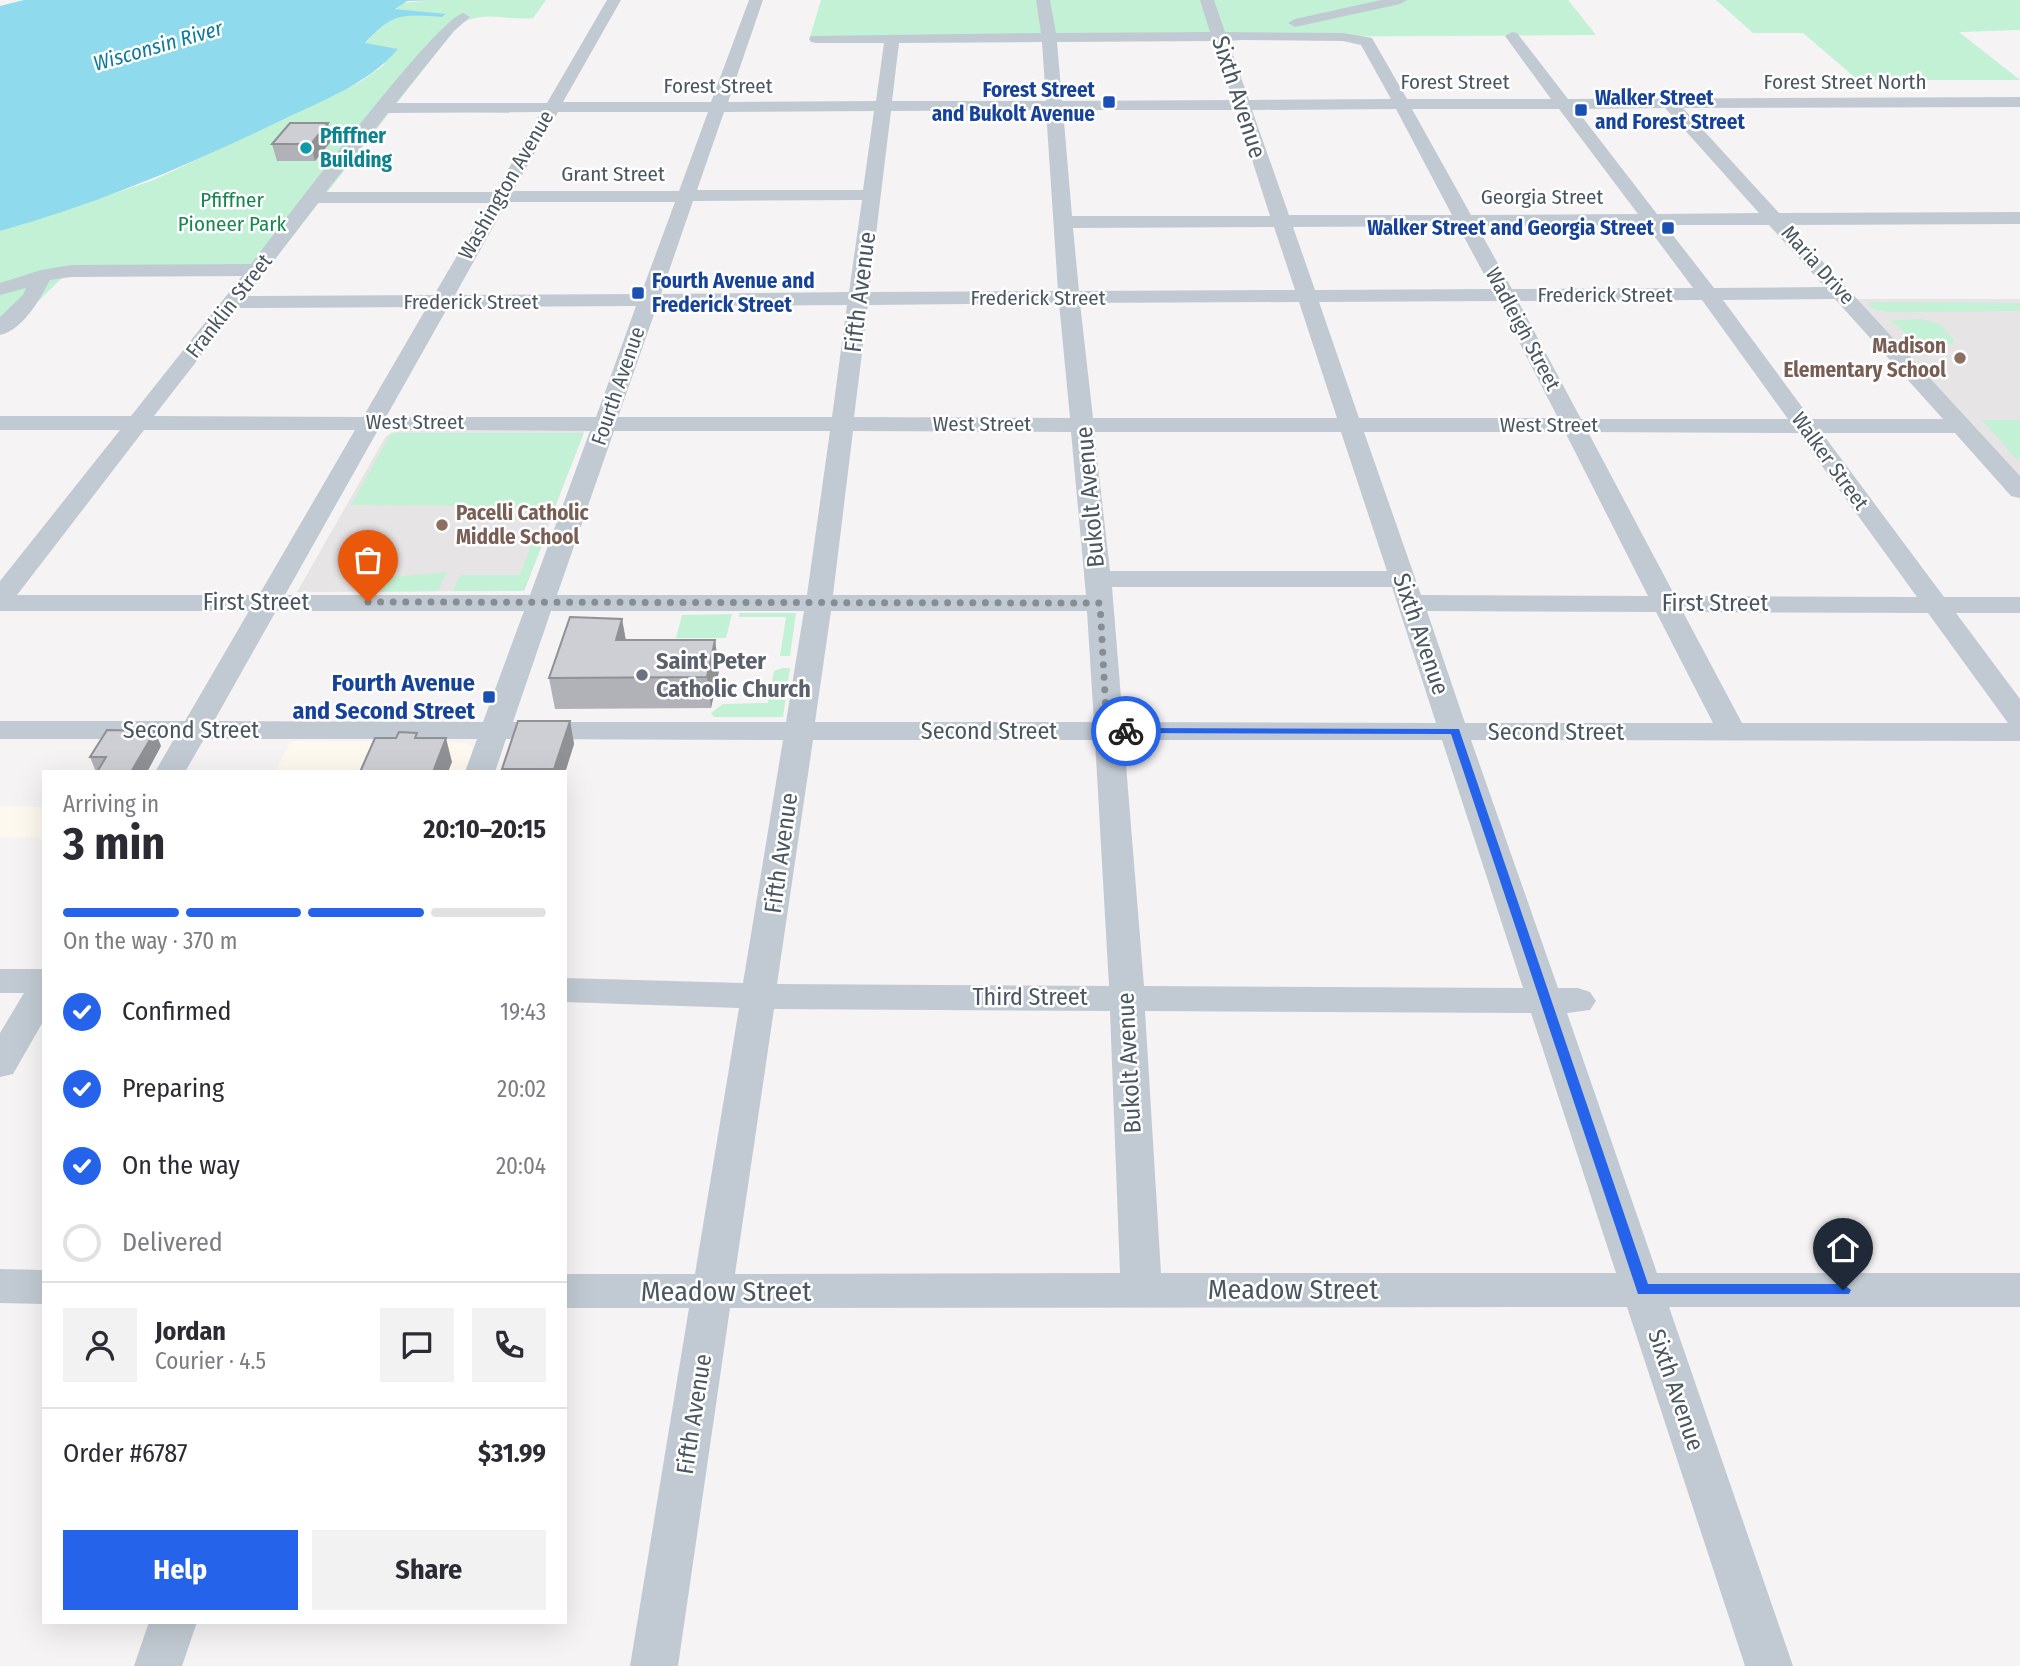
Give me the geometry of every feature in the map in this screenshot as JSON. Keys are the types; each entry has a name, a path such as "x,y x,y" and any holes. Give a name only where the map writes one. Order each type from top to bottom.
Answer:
{"street":[{"name":"Washington Avenue","path":"171,770 614,0"},
{"name":"Fourth Avenue","path":"481,770 607,422 646,301 756,0"},
{"name":"Bukolt Avenue","path":"1043,0 1049,38 1069,299 1084,424 1099,591 1127,998 1141,1289"},
{"name":"Sixth Avenue","path":"1207,0 1230,36 1241,104 1305,296 1352,425 1769,1666"},
{"path":"816,39 1230,36 1400,0"},
{"name":"Franklin Street","path":"0,601 383,108 449,28 463,16"},
{"name":"Wadleigh Street","path":"1230,36 1343,37 1366,40 1505,295 1667,602 1732,733"},
{"name":"Walker Street","path":"1512,36 1708,294 2020,719"},
{"name":"Fifth Avenue","path":"654,1666 819,603 892,39"},
{"name":"Forest Street North","path":"1670,103 2020,102"},
{"name":"Forest Street","path":"1241,104 1670,103"},
{"name":"Maria Drive","path":"1670,103 2020,491"},
{"path":"1053,105 1241,104"},
{"name":"Forest Street","path":"383,108 1053,105"},
{"name":"Grant Street","path":"313,198 871,195"},
{"name":"Georgia Street","path":"1064,222 2020,218"},
{"path":"0,289 41,276 71,271 257,270"},
{"path":"0,330 32,297 41,276"},
{"name":"Frederick Street","path":"233,302 1843,293"},
{"name":"West Street","path":"0,423 1963,426"},
{"name":"First Street","path":"0,601 819,603 1099,591 1406,591 1667,602 2020,605"},
{"name":"Second Street","path":"0,730 2020,732"},
{"path":"0,981 42,981"},
{"name":"Third Street","path":"567,990 760,996 1578,1001"},
{"path":"0,1065 42,993"},
{"path":"0,1286 42,1287"},
{"name":"Meadow Street","path":"567,1291 2020,1290"},
{"path":"158,1666 172,1624"}],"shaded area":[{"name":"Madison Elementary School","path":"1848,299 2020,299 2020,491"},
{"name":"Pacelli Catholic Middle School","path":"396,431 584,431 524,591 297,592 386,436"},
{"path":"291,741 458,742 472,747 467,770 276,770"},
{"path":"0,806 42,807 42,838 0,837"}],"green space":[{"name":"Pfiffner Pioneer Park","path":"439,0 546,0 533,18 486,17 458,25 264,273 63,277 18,321 0,321 0,231 154,180 360,82 384,65 378,46 364,44 384,25 398,17 445,15 396,10 400,3"},
{"path":"821,0 1568,0 1596,35 809,40"},
{"path":"1716,0 2020,0 2020,30 1959,32 2020,80 1858,80 1803,33 1753,33"},
{"path":"2020,303 2020,311 1891,312 1875,310 1868,304"},
{"path":"1921,319 1945,326 1943,328 1954,340 1953,344 1919,344 1890,320"},
{"path":"1982,420 2020,420 2020,459 2017,459"},
{"path":"391,433 584,433 555,506 351,505"},
{"path":"532,543 543,543 524,591 453,591 460,575 520,575"},
{"path":"379,567 394,567 391,577 447,572 438,591 366,592"},
{"path":"739,613 796,613 790,656 780,656 786,617 739,617"},
{"path":"732,614 726,638 676,638 682,615"},
{"path":"790,668 783,717 714,717 711,713 723,704 768,703 774,671"}],"water":[{"name":"Wisconsin River","path":"24,0 439,0 407,1 395,9 446,14 442,17 407,16 384,26 365,43 398,49 359,82 329,98 143,182 0,231 0,6"}],"building":[{"path":"290,123 328,123 311,144 272,144"},
{"path":"570,617 622,619 616,640 715,640 707,677 549,678"},
{"path":"518,721 570,721 554,769 502,769"},
{"path":"107,730 155,731 132,770 98,770 106,757 90,757"},
{"path":"399,732 417,733 415,738 446,738 434,770 361,770 375,738 396,738"}],"way so far":[{"path":"368,602 1100,603 1107,731 1126,731"}],"place":[{"name":"Forest Street and Bukolt Avenue","path":"1109,102"},
{"name":"Walker Street and Forest Street","path":"1581,110"},
{"name":"Pfiffner Building","path":"306,148"},
{"name":"Walker Street and Georgia Street","path":"1668,228"},
{"name":"Fourth Avenue and Frederick Street","path":"638,293"},
{"name":"Madison Elementary School","path":"1960,358"},
{"name":"Pacelli Catholic Middle School","path":"442,525"},
{"name":"Saint Peter Catholic Church","path":"642,675"},
{"name":"Fourth Avenue and Second Street","path":"489,697"}],"route":[{"path":"1126,731 1455,731 1643,1290 1843,1290"}]}
